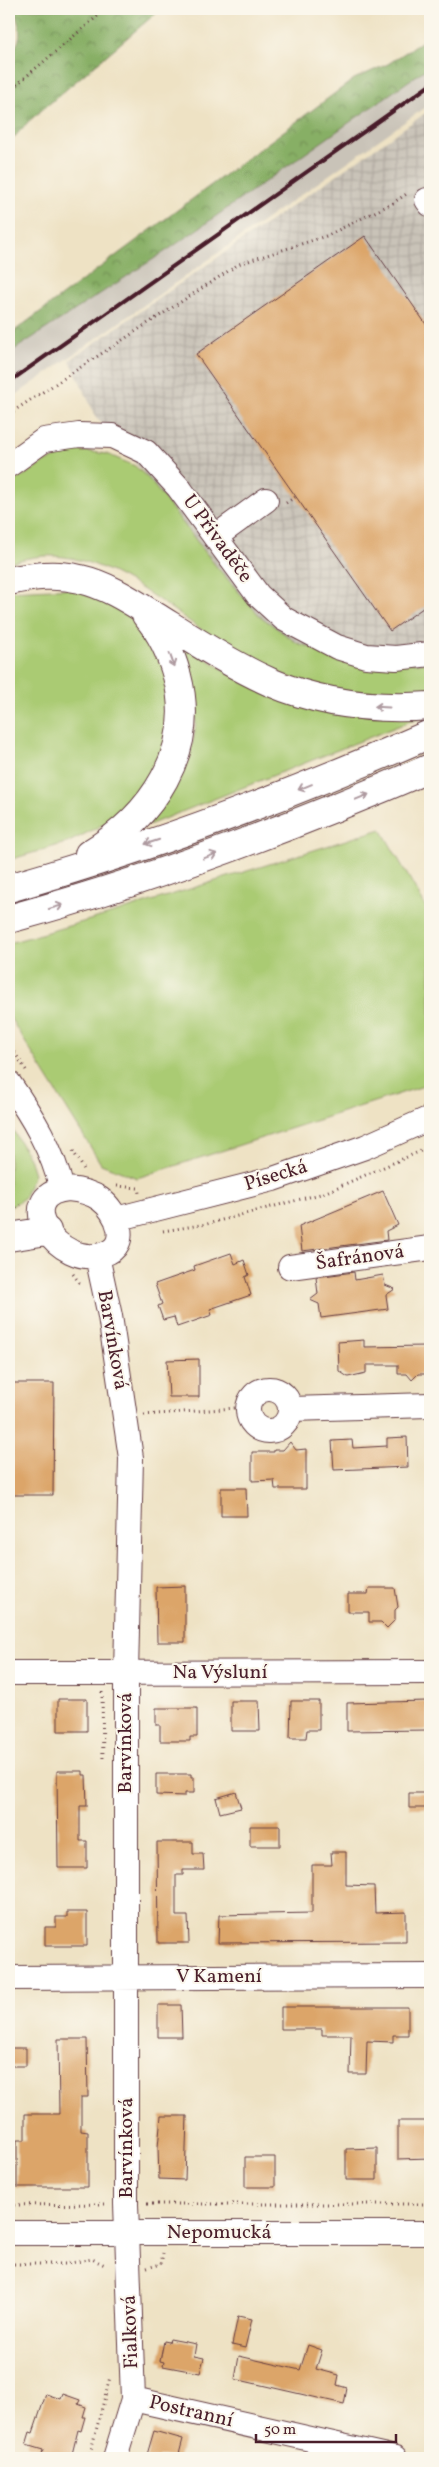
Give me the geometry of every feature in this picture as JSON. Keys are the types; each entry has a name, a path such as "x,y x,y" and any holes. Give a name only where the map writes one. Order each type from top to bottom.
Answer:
{"highway":[{"path":"9,581 46,575 81,579 98,584 136,604 226,660 295,692 352,705 384,707 430,706"},
{"path":"49,877 104,845 131,823 149,803 164,780 179,746 182,714 181,698 174,664 158,632 136,604"},
{"path":"9,888 49,877 278,798 430,734"},
{"path":"9,920 63,905 186,864 294,824 430,768"},
{"path":"13,1237 47,1231"}],"street":[{"name":"U Přivaděče","path":"9,464 44,440 79,435 112,436 146,452 179,488 258,594 284,619 337,647 366,656 396,658 430,654"},
{"path":"215,537 266,500"},
{"path":"19,1078 39,1129 54,1159 62,1190"},
{"name":"Písecká","path":"116,1219 144,1223 365,1147 430,1118"},
{"path":"76,1189 94,1195 107,1205 116,1219 120,1231 118,1243 108,1252 97,1256 84,1256 71,1252 59,1244 47,1231 41,1219 41,1206 50,1194 62,1190 76,1189"},
{"name":"Šafránová","path":"290,1267 430,1248"},
{"name":"Barvínková","path":"97,1256 110,1316 131,1458 126,1673 126,2204 128,2234"},
{"path":"267,1388 281,1392 290,1402 291,1409 287,1422 282,1428 268,1432 262,1430 251,1421 248,1407 254,1395 267,1388"},
{"path":"291,1409 430,1405"},
{"name":"Na Výsluní","path":"9,1673 430,1672"},
{"name":"V Kamení","path":"9,1978 430,1976"},
{"name":"Nepomucká","path":"9,2233 430,2233"},
{"name":"Fialková","path":"115,2458 133,2399 128,2234"},
{"name":"Postranní","path":"133,2399 396,2458"}],"path":[{"path":"9,91 106,9"},
{"path":"9,414 239,264 326,236 394,203 424,197"},
{"path":"9,1044 19,1078"},
{"path":"69,1144 87,1174"},
{"path":"112,1186 138,1188 144,1223 207,1224 324,1193 430,1147"},
{"path":"13,1237 11,1212 24,1202"},
{"path":"68,1268 84,1289 102,1281"},
{"path":"126,1416 248,1407"},
{"path":"9,2205 430,2204"},
{"path":"9,2264 65,2264 92,2259"},
{"path":"89,2458 110,2375"}],"shaded area":[{"path":"430,66 430,104 9,400 9,353 172,247"},
{"path":"430,110 430,680 273,638 149,479 96,417 70,360"}],"green space":[{"path":"13,9 69,9 70,11 72,9 161,9 29,121 9,143 9,53 17,44 20,32"},
{"path":"430,36 430,66 172,247 9,353 9,335 354,79 388,64"},
{"path":"77,450 107,454 135,466 149,479 216,566 260,616 297,643 359,662 430,663 430,691 403,694 354,693 307,683 260,665 232,651 150,594 113,573 94,565 54,556 31,558 9,563 9,485 45,462"},
{"path":"75,588 115,604 137,624 159,652 170,682 165,760 142,796 108,822 69,842 9,860 9,591"},
{"path":"178,641 232,675 426,715 146,826 177,782 187,761 194,739 196,716 194,692 188,667"},
{"path":"381,829 430,914 430,1084 137,1178 101,1164 9,1016 9,943 107,915"},
{"path":"9,1123 29,1158 34,1174 24,1198 9,1208"}],"building":[{"path":"365,236 430,330 430,603 390,631 196,354"},
{"path":"383,1191 398,1225 386,1231 387,1240 302,1251 299,1226"},
{"path":"231,1253 235,1264 244,1260 249,1275 245,1277 251,1295 210,1309 212,1315 177,1327 174,1317 163,1320 158,1306 162,1304 155,1284 195,1270 194,1266"},
{"path":"354,1272 355,1280 383,1275 385,1285 395,1289 386,1295 388,1309 321,1318 319,1304 310,1300 318,1294 316,1277"},
{"path":"364,1340 364,1347 426,1346 426,1374 418,1374 412,1380 407,1374 398,1374 398,1365 366,1365 366,1373 348,1377 339,1371 338,1342"},
{"path":"199,1359 199,1397 169,1397 167,1360"},
{"path":"9,1383 54,1383 53,1495 9,1495"},
{"path":"407,1437 408,1467 334,1470 332,1441 352,1440 353,1448 387,1446 387,1438"},
{"path":"290,1442 296,1450 306,1449 306,1489 275,1489 274,1480 252,1481 252,1452 283,1450"},
{"path":"221,1488 246,1488 247,1516 221,1516"},
{"path":"185,1586 185,1642 157,1642 156,1587"},
{"path":"369,1588 395,1588 398,1607 395,1610 395,1620 387,1628 381,1622 369,1622 369,1612 348,1612 348,1594 368,1594"},
{"path":"58,1699 87,1699 87,1731 58,1731"},
{"path":"231,1701 259,1701 260,1731 231,1731"},
{"path":"291,1701 319,1701 319,1730 307,1730 306,1738 290,1738"},
{"path":"427,1701 427,1730 347,1731 347,1703"},
{"path":"156,1708 197,1708 197,1737 190,1737 190,1741 160,1741 160,1725 156,1725"},
{"path":"57,1771 83,1771 83,1775 86,1775 87,1806 80,1806 80,1841 87,1841 87,1868 58,1868"},
{"path":"156,1774 191,1774 191,1777 194,1777 194,1793 185,1793 185,1796 156,1795"},
{"path":"236,1792 241,1808 220,1813 216,1798"},
{"path":"409,1793 428,1793 428,1808 409,1808"},
{"path":"250,1826 280,1826 280,1846 250,1846"},
{"path":"157,1842 193,1842 193,1854 203,1854 204,1870 183,1870 183,1875 176,1875 176,1916 188,1916 189,1943 158,1943"},
{"path":"331,1852 346,1852 346,1885 374,1886 375,1913 406,1912 406,1942 218,1943 219,1915 312,1913 312,1865 332,1865"},
{"path":"67,1912 87,1912 87,1946 45,1946 45,1927 56,1927 56,1917 67,1917"},
{"path":"158,2005 181,2005 182,2037 158,2037"},
{"path":"281,2007 408,2007 408,2035 393,2035 393,2042 367,2041 366,2074 350,2074 351,2035 322,2035 322,2029 281,2029"},
{"path":"58,2039 87,2039 88,2097 81,2097 81,2131 88,2132 88,2187 17,2187 17,2140 25,2140 25,2114 59,2114"},
{"path":"9,2048 26,2048 26,2066 9,2066"},
{"path":"161,2116 187,2116 185,2180 159,2179 158,2147"},
{"path":"398,2121 430,2121 430,2158 398,2159"},
{"path":"377,2148 377,2180 346,2180 346,2149"},
{"path":"245,2157 275,2157 275,2187 245,2187"},
{"path":"238,2316 252,2319 245,2348 232,2345"},
{"path":"170,2339 196,2344 194,2356 204,2358 200,2373 163,2366 164,2362 160,2361 164,2341 169,2342"},
{"path":"308,2345 322,2350 316,2369 339,2375 337,2385 347,2388 344,2404 235,2379 239,2356 300,2370"},
{"path":"46,2394 61,2399 63,2394 80,2400 78,2404 86,2407 81,2431 78,2430 71,2458 41,2458 43,2450 26,2445 30,2432 33,2433"},
{"path":"154,2431 183,2439 178,2458 146,2458"}],"railway":[{"path":"9,382 430,85"}]}
